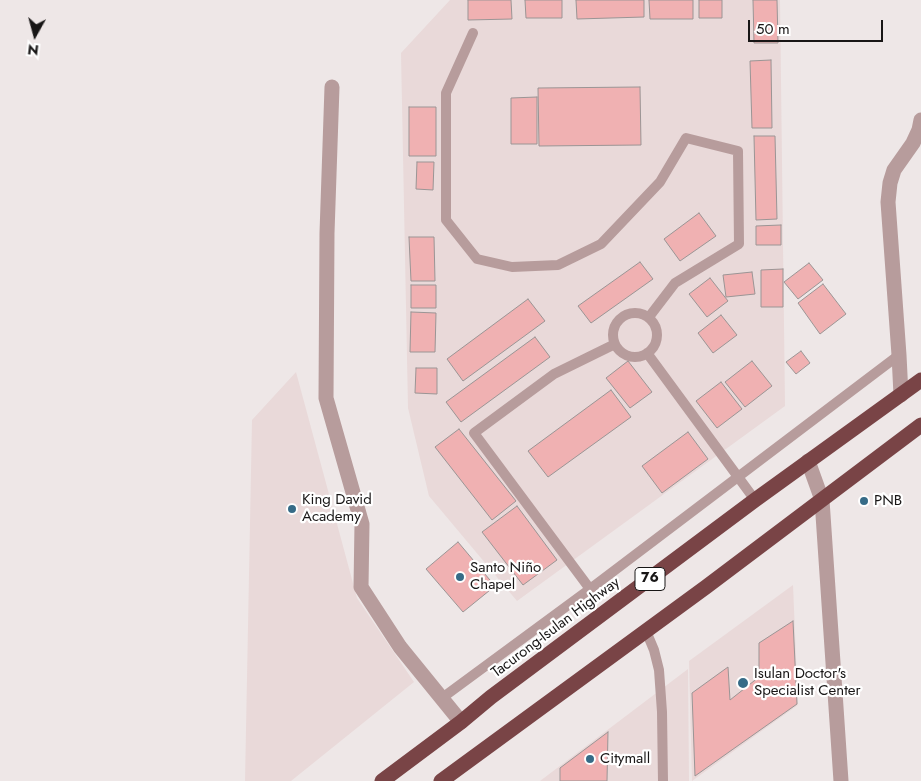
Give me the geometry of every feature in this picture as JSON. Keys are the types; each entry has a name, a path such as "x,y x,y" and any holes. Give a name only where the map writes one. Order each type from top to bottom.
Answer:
{"highway":[{"name":"Tacurong-Isulan Highway","path":"382,781 491,697 755,500 921,380"},
{"name":"76","path":"441,781 646,631 921,425"}],"street":[{"path":"332,87 327,233 326,398 362,524 361,587 400,647 461,722"},
{"path":"901,395 888,202 890,183 894,170 913,143 921,120"},
{"path":"808,461 822,500 841,781"}],"lane":[{"path":"473,33 446,93 446,220 477,258 512,267 558,265 601,244 660,182 686,138 738,151 739,244 676,283 649,318"},
{"path":"633,312 649,318 654,322 658,336 653,348 648,353 640,356 626,354 620,350 615,344 613,336 614,327 619,320 633,312"},
{"path":"590,589 474,433 554,374 615,344"},
{"path":"648,353 755,500"},
{"path":"442,698 590,589 899,355"},
{"path":"646,631 654,650 659,670 663,781"}],"shaded area":[{"path":"450,0 780,0 785,406 517,601 429,496 408,408 401,53"},
{"name":"King David Academy","path":"296,372 357,598 414,682 291,781 245,781 252,420"},
{"name":"Isulan Doctor's Specialist Center","path":"793,585 798,705 692,781 689,661"},
{"path":"688,669 689,781 540,781"}],"building":[{"path":"468,0 511,0 512,19 468,20"},
{"path":"525,0 562,0 562,18 526,18"},
{"path":"576,0 644,0 644,17 577,19"},
{"path":"649,0 693,0 693,19 650,19"},
{"path":"699,0 722,0 722,18 699,18"},
{"path":"753,0 777,0 778,43 754,43"},
{"path":"771,60 772,128 752,128 750,61"},
{"path":"640,87 641,145 539,146 538,88"},
{"path":"537,97 537,144 511,144 511,98"},
{"path":"409,107 436,107 436,156 409,156"},
{"path":"754,136 775,136 777,219 756,220"},
{"path":"417,162 434,162 433,190 416,189"},
{"path":"699,213 716,236 680,261 664,239"},
{"path":"781,225 781,245 756,245 756,226"},
{"path":"409,237 434,237 435,281 411,281"},
{"path":"640,262 653,279 591,323 578,306"},
{"path":"809,263 823,280 798,299 784,282"},
{"path":"783,269 783,307 761,307 761,270"},
{"path":"752,272 755,294 726,297 723,275"},
{"path":"710,278 728,301 707,317 689,294"},
{"path":"823,284 846,314 820,334 798,303"},
{"path":"411,285 436,285 436,308 411,308"},
{"path":"528,299 545,321 463,381 447,359"},
{"path":"411,312 436,313 435,352 410,352"},
{"path":"721,315 737,335 713,353 698,333"},
{"path":"535,337 550,357 461,422 446,402"},
{"path":"801,351 810,363 796,374 786,362"},
{"path":"628,361 652,392 630,408 606,378"},
{"path":"752,361 772,386 745,407 725,382"},
{"path":"416,368 437,368 437,394 415,393"},
{"path":"721,382 742,409 717,428 696,401"},
{"path":"611,390 631,417 548,477 528,451"},
{"path":"459,429 516,501 492,520 435,447"},
{"path":"688,432 708,459 662,493 642,466"},
{"path":"517,506 557,560 523,585 482,532"},
{"name":"Santo Niño Chapel","path":"458,542 495,586 463,612 426,569"},
{"path":"793,621 797,704 695,776 692,693 728,667 730,700 759,677 759,643"},
{"name":"Citymall","path":"608,732 607,781 560,781 560,768"}],"place":[{"name":"PNB","path":"864,501"},
{"name":"King David Academy","path":"292,509"},
{"name":"Santo Niño Chapel","path":"460,577"},
{"name":"Isulan Doctor's Specialist Center","path":"743,683"},
{"name":"Citymall","path":"590,759"}]}
